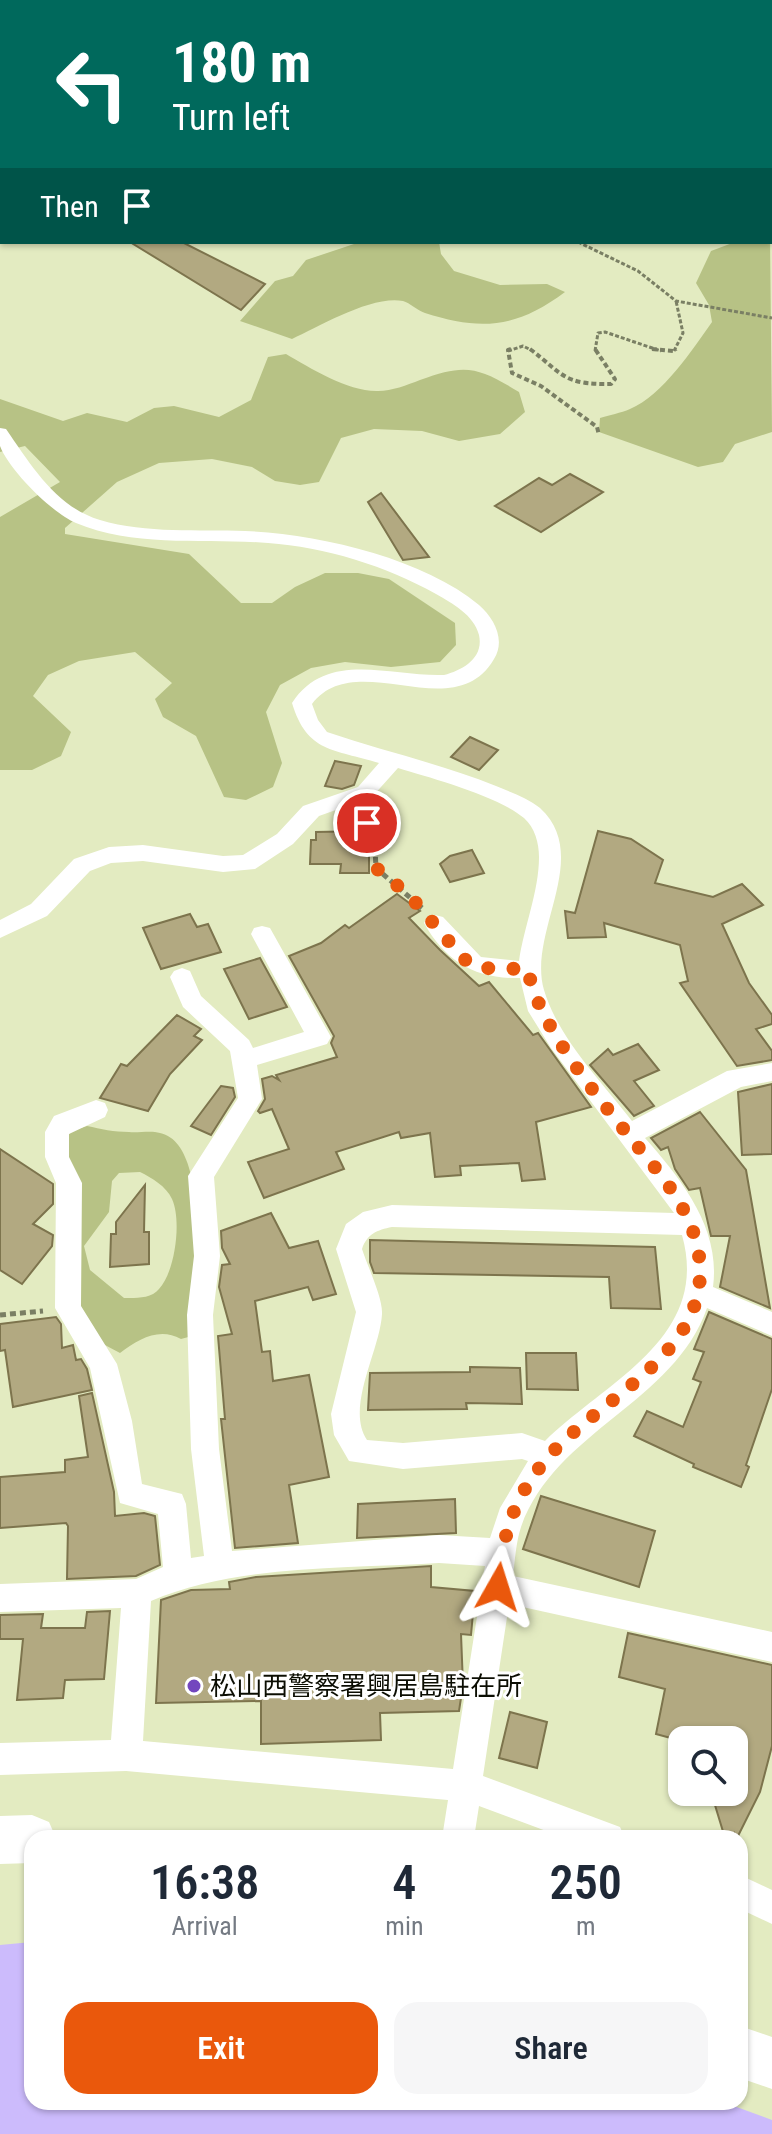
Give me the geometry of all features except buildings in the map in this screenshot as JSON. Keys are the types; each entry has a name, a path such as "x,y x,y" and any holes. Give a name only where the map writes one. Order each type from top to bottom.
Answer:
{"main road":[{"path":"0,1840 24,1839"},
{"path":"748,2055 772,2063"}],"street":[{"path":"0,433 44,494 62,511 94,524 130,530 293,540 350,553 416,576 467,604 487,623 490,644 483,661 467,674 439,682 365,676 334,678 316,686 302,703 308,722 320,737 462,780 506,799 533,813 548,831 552,857 528,969 538,1007 628,1135 675,1191 690,1224 699,1256 699,1293 683,1334 550,1456 518,1501 506,1527 459,1830"},
{"path":"0,930 39,910 82,865 109,855 143,853 223,864 247,863 285,839 311,811 350,800 377,781 393,760"},
{"path":"435,923 464,959 480,968 528,969"},
{"path":"246,1059 319,1037 262,934"},
{"path":"182,977 191,1001 241,1047 246,1059 250,1099 201,1176 207,1256 200,1315 205,1449 220,1567"},
{"path":"628,1135 736,1078 772,1072"},
{"path":"96,1110 63,1123 57,1132 57,1157 69,1183 68,1308 103,1364 118,1421 130,1494 172,1504 178,1575"},
{"path":"550,1456 522,1446 403,1456 359,1452 348,1435 345,1414 369,1312 349,1249 355,1232 372,1220 392,1216 690,1224"},
{"path":"699,1293 772,1324"},
{"path":"0,1598 137,1593 178,1575 253,1561 439,1549 501,1553"},
{"path":"498,1587 772,1647"},
{"path":"126,1755 137,1593"},
{"path":"0,1759 126,1755 466,1786 587,1830"},
{"path":"748,1895 772,1908"}],"path":[{"path":"582,244 638,271 676,301 772,318"},
{"path":"599,435 597,427 541,386 512,373 508,350 525,345 532,348 555,372 596,385 611,384 615,379 601,365 596,353 594,341 598,333 611,331 646,349 674,351 683,342 685,332 676,301"},
{"path":"377,781 386,788 385,791 371,804 355,811 355,817 374,830 376,868 410,896 435,923"},
{"path":"0,1315 68,1308"}],"green space":[{"path":"354,244 439,244 441,254 454,271 500,285 547,284 565,292 531,313 498,323 445,319 403,301 390,300 346,313 292,339 240,321 275,281 293,276 306,260"},
{"path":"730,244 770,244 772,432 735,444 723,462 698,467 599,432 600,418 630,409 665,383 712,322 709,305 696,283 711,251"},
{"path":"286,354 330,378 367,390 394,389 449,371 471,370 493,377 519,392 525,412 500,434 459,441 422,431 374,429 341,438 319,482 300,485 275,481 252,467 212,459 159,463 117,482 65,528 65,534 189,554 241,603 272,603 295,587 325,573 358,573 389,579 455,623 456,645 440,662 391,667 345,662 311,668 280,685 266,712 282,763 273,787 246,800 224,797 196,736 163,717 155,699 172,683 135,652 79,661 48,675 33,696 71,732 61,756 32,770 0,770 0,517 60,482 25,446 0,452 0,399 63,421 87,413 127,422 154,408 174,406 219,417 251,400 268,357"},
{"path":"87,1126 156,1132 177,1143 188,1164 197,1224 192,1336 181,1339 157,1334 134,1343 120,1353 103,1344 77,1309 77,1188 64,1143 71,1131","holes":["140,1172 162,1186 172,1199 176,1220 175,1246 169,1271 159,1289 147,1296 124,1298 90,1270 84,1246 109,1212 112,1181 119,1173"]}],"shaded area":[{"path":"24,1943 24,2110 745,2110 772,2120 772,2134 0,2134 0,1945"}],"place":[{"name":"松山西警察署興居島駐在所","path":"194,1686"}],"route":[{"path":"367,823 374,830 376,868 410,896 464,959 480,968 528,969 538,1007 555,1035 628,1135 675,1191 690,1224 699,1256 699,1293 683,1334 550,1456 518,1501 506,1527 498,1587"}]}
